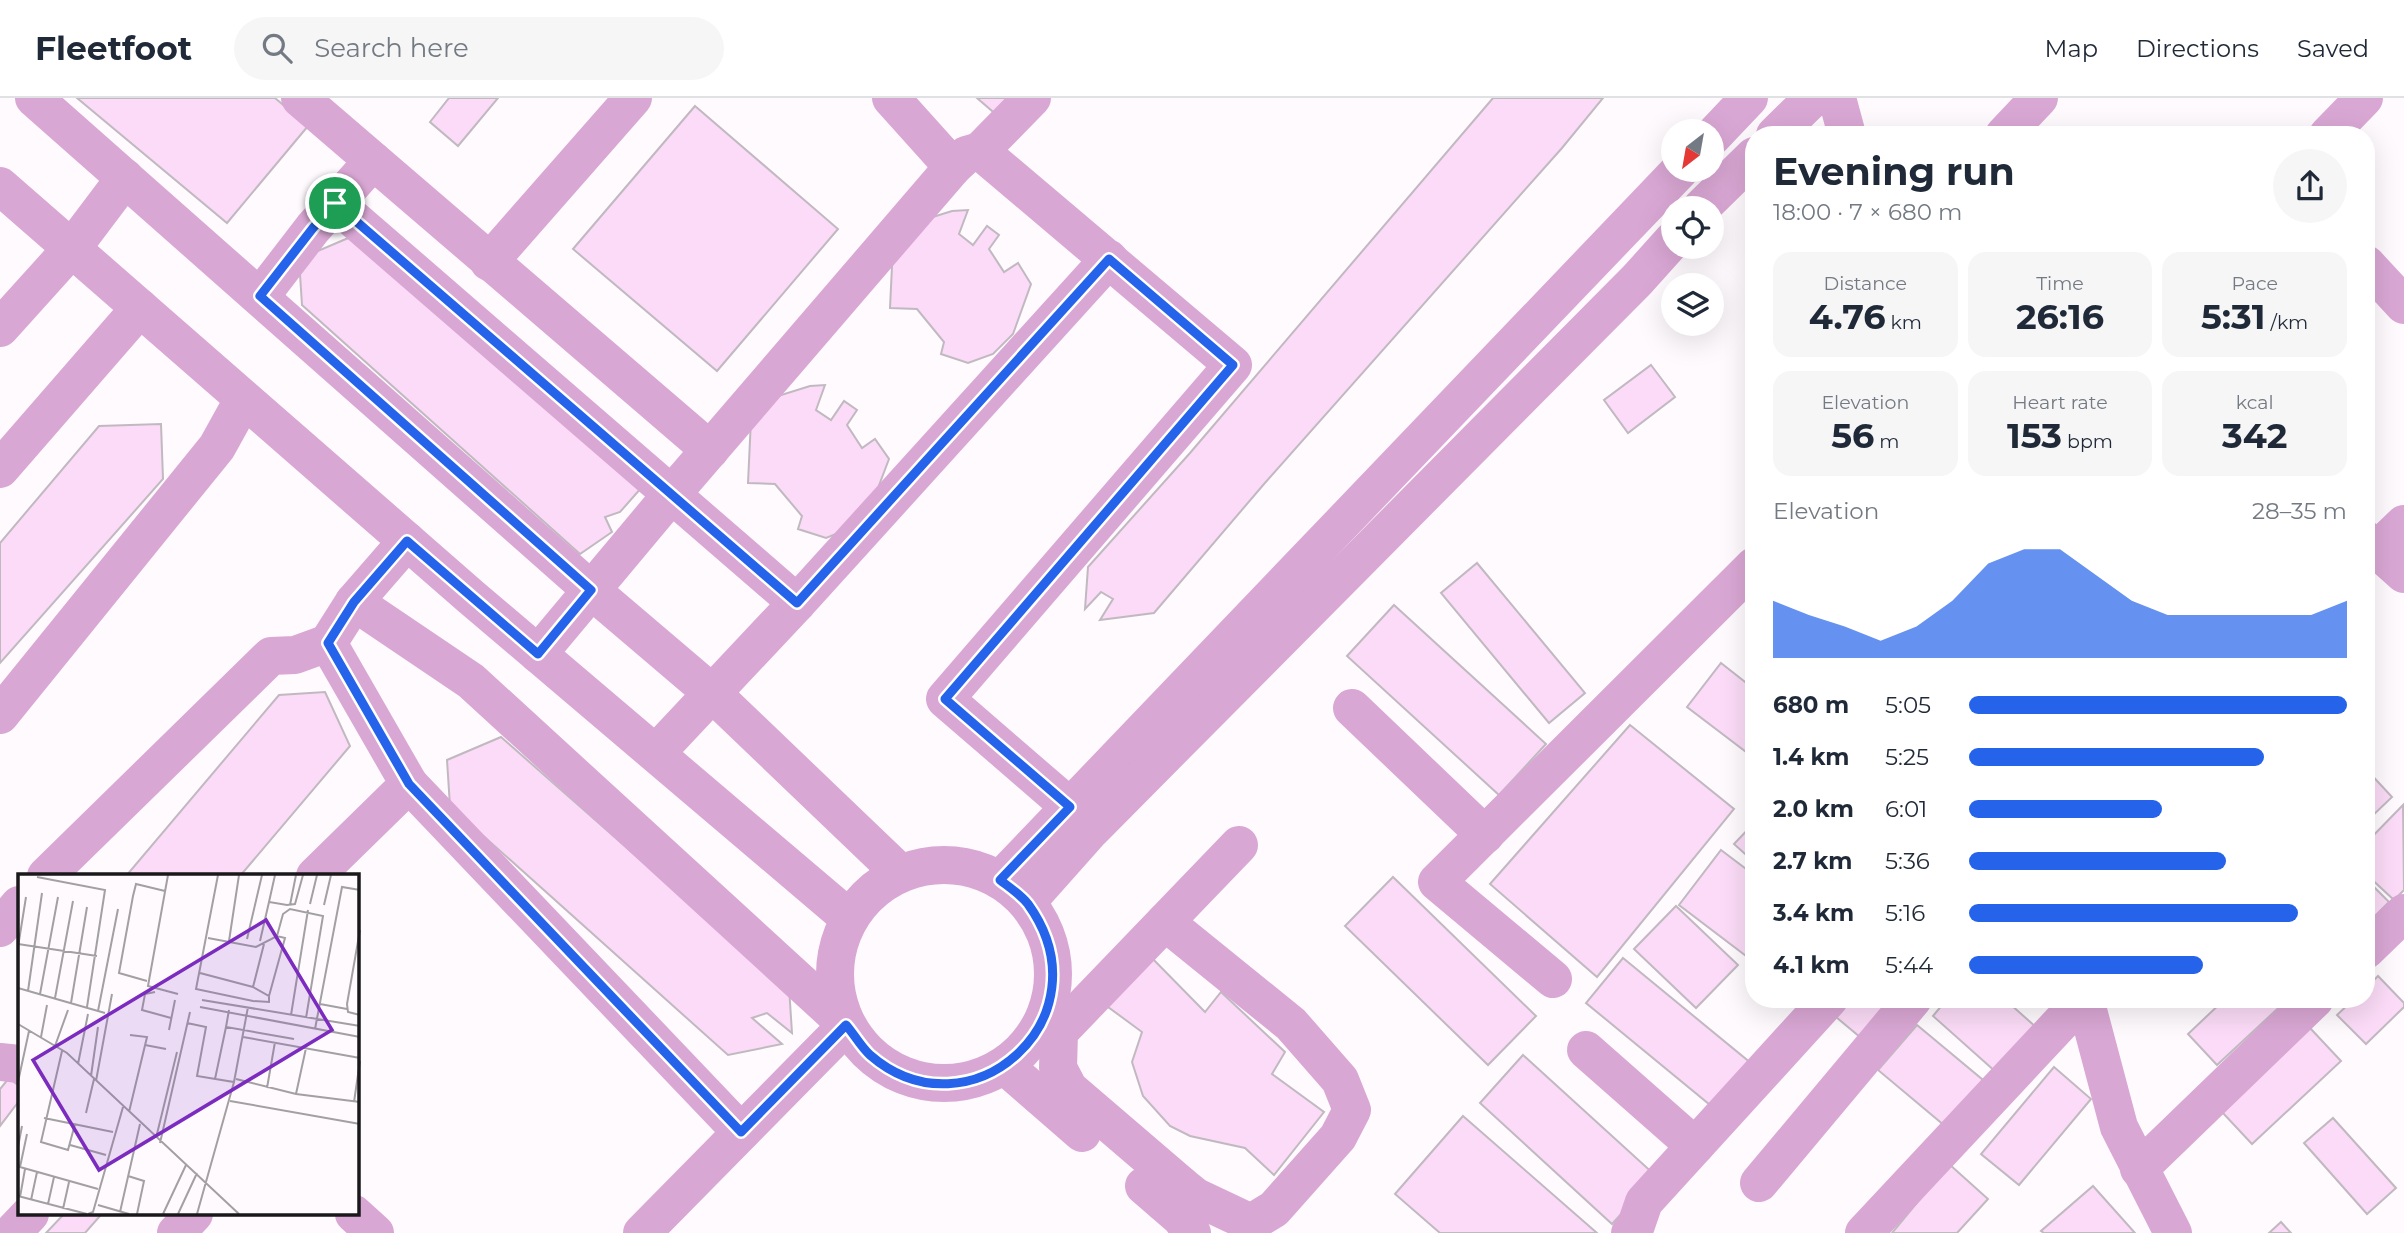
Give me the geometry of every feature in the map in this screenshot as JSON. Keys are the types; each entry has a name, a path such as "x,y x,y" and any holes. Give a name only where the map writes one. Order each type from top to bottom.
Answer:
{"street":[{"path":"34,98 591,590 712,693 900,873"},
{"path":"300,98 710,450"},
{"path":"489,262 633,98"},
{"path":"891,98 967,159 1109,259 1233,365 945,699 1070,807"},
{"path":"538,654 710,450 967,159 1032,98"},
{"path":"1724,124 1749,98"},
{"path":"1784,126 1813,98"},
{"path":"1837,98 1845,126"},
{"path":"2013,126 2039,98"},
{"path":"2337,126 2364,98"},
{"path":"260,296 313,228 373,161"},
{"path":"1713,196 1745,165"},
{"path":"0,328 73,247 125,178"},
{"path":"1013,891 1070,807 1669,182"},
{"path":"0,186 73,247 243,400 849,918"},
{"path":"335,203 797,603"},
{"path":"1013,891 1091,830 1661,253"},
{"path":"656,753 797,603 1109,259"},
{"path":"2375,274 2404,305"},
{"path":"0,469 140,308"},
{"path":"0,715 217,447 243,400"},
{"path":"2382,555 2404,524"},
{"path":"48,874 271,656 295,654 328,643 354,602 407,541"},
{"path":"1553,979 1437,882 1745,575"},
{"path":"354,602 471,681 846,1025 869,1054 900,1074 935,1084 971,1081 1005,1066 1032,1041 1049,1007 1051,995 1054,971 1046,934 1013,891 968,867 933,864 900,873 871,891 849,918 838,943 834,971 837,999 846,1025"},
{"path":"328,643 409,784 741,1132"},
{"path":"1352,708 1485,835"},
{"path":"317,874 409,784"},
{"path":"1069,1105 1069,1089 1058,1069 1059,1032 1239,845"},
{"path":"0,928 18,906"},
{"path":"2375,941 2404,913"},
{"path":"1165,922 1291,1024 1340,1080 1352,1110 1338,1137 1274,1209 1251,1223 1196,1197 1172,1194"},
{"path":"1630,1233 1635,1228 1644,1202 1821,1008"},
{"path":"1759,1183 1905,1008"},
{"path":"1864,1233 2076,1008"},
{"path":"2086,1008 2119,1127 2173,1233"},
{"path":"2139,1169 2306,1008"},
{"path":"642,1233 846,1025"},
{"path":"1586,1050 1695,1146"},
{"path":"0,1062 18,1064"},
{"path":"1005,1066 1069,1105 1172,1194 1181,1219 1192,1233"},
{"path":"12,1233 28,1216"},
{"path":"176,1233 192,1216"},
{"path":"356,1216 375,1233"}],"building":[{"path":"77,98 275,98 308,126 227,223"},
{"path":"449,98 498,98 458,146 430,122"},
{"path":"977,98 1015,98 999,117"},
{"path":"1493,98 1603,98 1154,613 1100,620 1113,599 1101,592 1085,609 1088,567 1190,453"},
{"path":"695,106 838,229 717,371 573,249"},
{"path":"968,210 959,234 973,245 987,226 999,235 989,249 1004,272 1018,263 1031,284 1013,334 993,354 968,363 941,354 944,342 917,309 890,308 893,245 907,225 952,211"},
{"path":"353,236 642,487 620,512 605,517 612,532 580,554 302,305 299,259"},
{"path":"1651,365 1675,397 1628,433 1604,400"},
{"path":"825,385 816,410 831,420 844,401 857,410 847,425 862,448 875,439 889,459 870,509 851,528 826,538 798,529 802,516 775,484 748,483 751,419 765,400 810,386"},
{"path":"161,424 163,479 0,663 0,543 99,426"},
{"path":"1477,563 1585,693 1549,723 1441,593"},
{"path":"1394,605 1546,744 1499,795 1347,656"},
{"path":"1721,663 1745,682 1745,751 1687,707"},
{"path":"325,692 350,746 242,874 128,874 279,695"},
{"path":"1630,725 1734,809 1597,977 1490,884"},
{"path":"501,737 789,987 792,1033 767,1013 752,1018 782,1044 728,1055 450,806 447,760"},
{"path":"2375,779 2392,797 2375,813"},
{"path":"2403,805 2404,890 2394,900 2375,882 2375,834"},
{"path":"1745,832 1745,854 1734,844"},
{"path":"1721,850 1745,868 1745,955 1679,905"},
{"path":"1393,877 1536,1016 1488,1065 1345,926"},
{"path":"2375,888 2389,902 2375,916"},
{"path":"1676,906 1738,965 1696,1008 1634,949"},
{"path":"1146,952 1205,1012 1221,992 1285,1052 1272,1074 1324,1112 1274,1175 1245,1148 1190,1136 1170,1126 1143,1096 1132,1062 1142,1032 1104,1004"},
{"path":"1623,958 1752,1064 1715,1109 1586,1003"},
{"path":"2378,976 2404,1003 2404,1007 2366,1044 2337,1015 2344,1008 2375,1008 2375,979"},
{"path":"1833,1008 1884,1008 1860,1037 1830,1012"},
{"path":"1940,1008 2014,1008 2046,1036 2006,1081 1933,1016"},
{"path":"2215,1008 2278,1008 2217,1065 2188,1034"},
{"path":"1917,1025 1989,1085 1951,1131 1878,1070"},
{"path":"2310,1028 2341,1061 2252,1144 2222,1112"},
{"path":"1523,1055 1656,1176 1612,1224 1480,1103"},
{"path":"2054,1067 2091,1099 2019,1185 1981,1154"},
{"path":"9,1078 18,1085 18,1102 0,1126 0,1089"},
{"path":"1463,1116 1597,1233 1440,1233 1395,1194"},
{"path":"2333,1118 2396,1188 2367,1214 2304,1143"},
{"path":"1949,1164 1988,1199 1957,1233 1892,1233"},
{"path":"2093,1186 2135,1233 2041,1231"},
{"path":"62,1216 100,1216 85,1233 46,1233"},
{"path":"2281,1222 2291,1233 2269,1233"}],"route":[{"path":"335,203 797,603 1109,259 1233,365 945,699 1070,807 1000,880 1027,902 1046,934 1054,971 1049,1007 1032,1041 1005,1066 971,1081 935,1084 900,1074 869,1054 846,1025 741,1132 409,784 328,643 354,602 407,541 538,654 591,590 260,296 335,203"}]}
